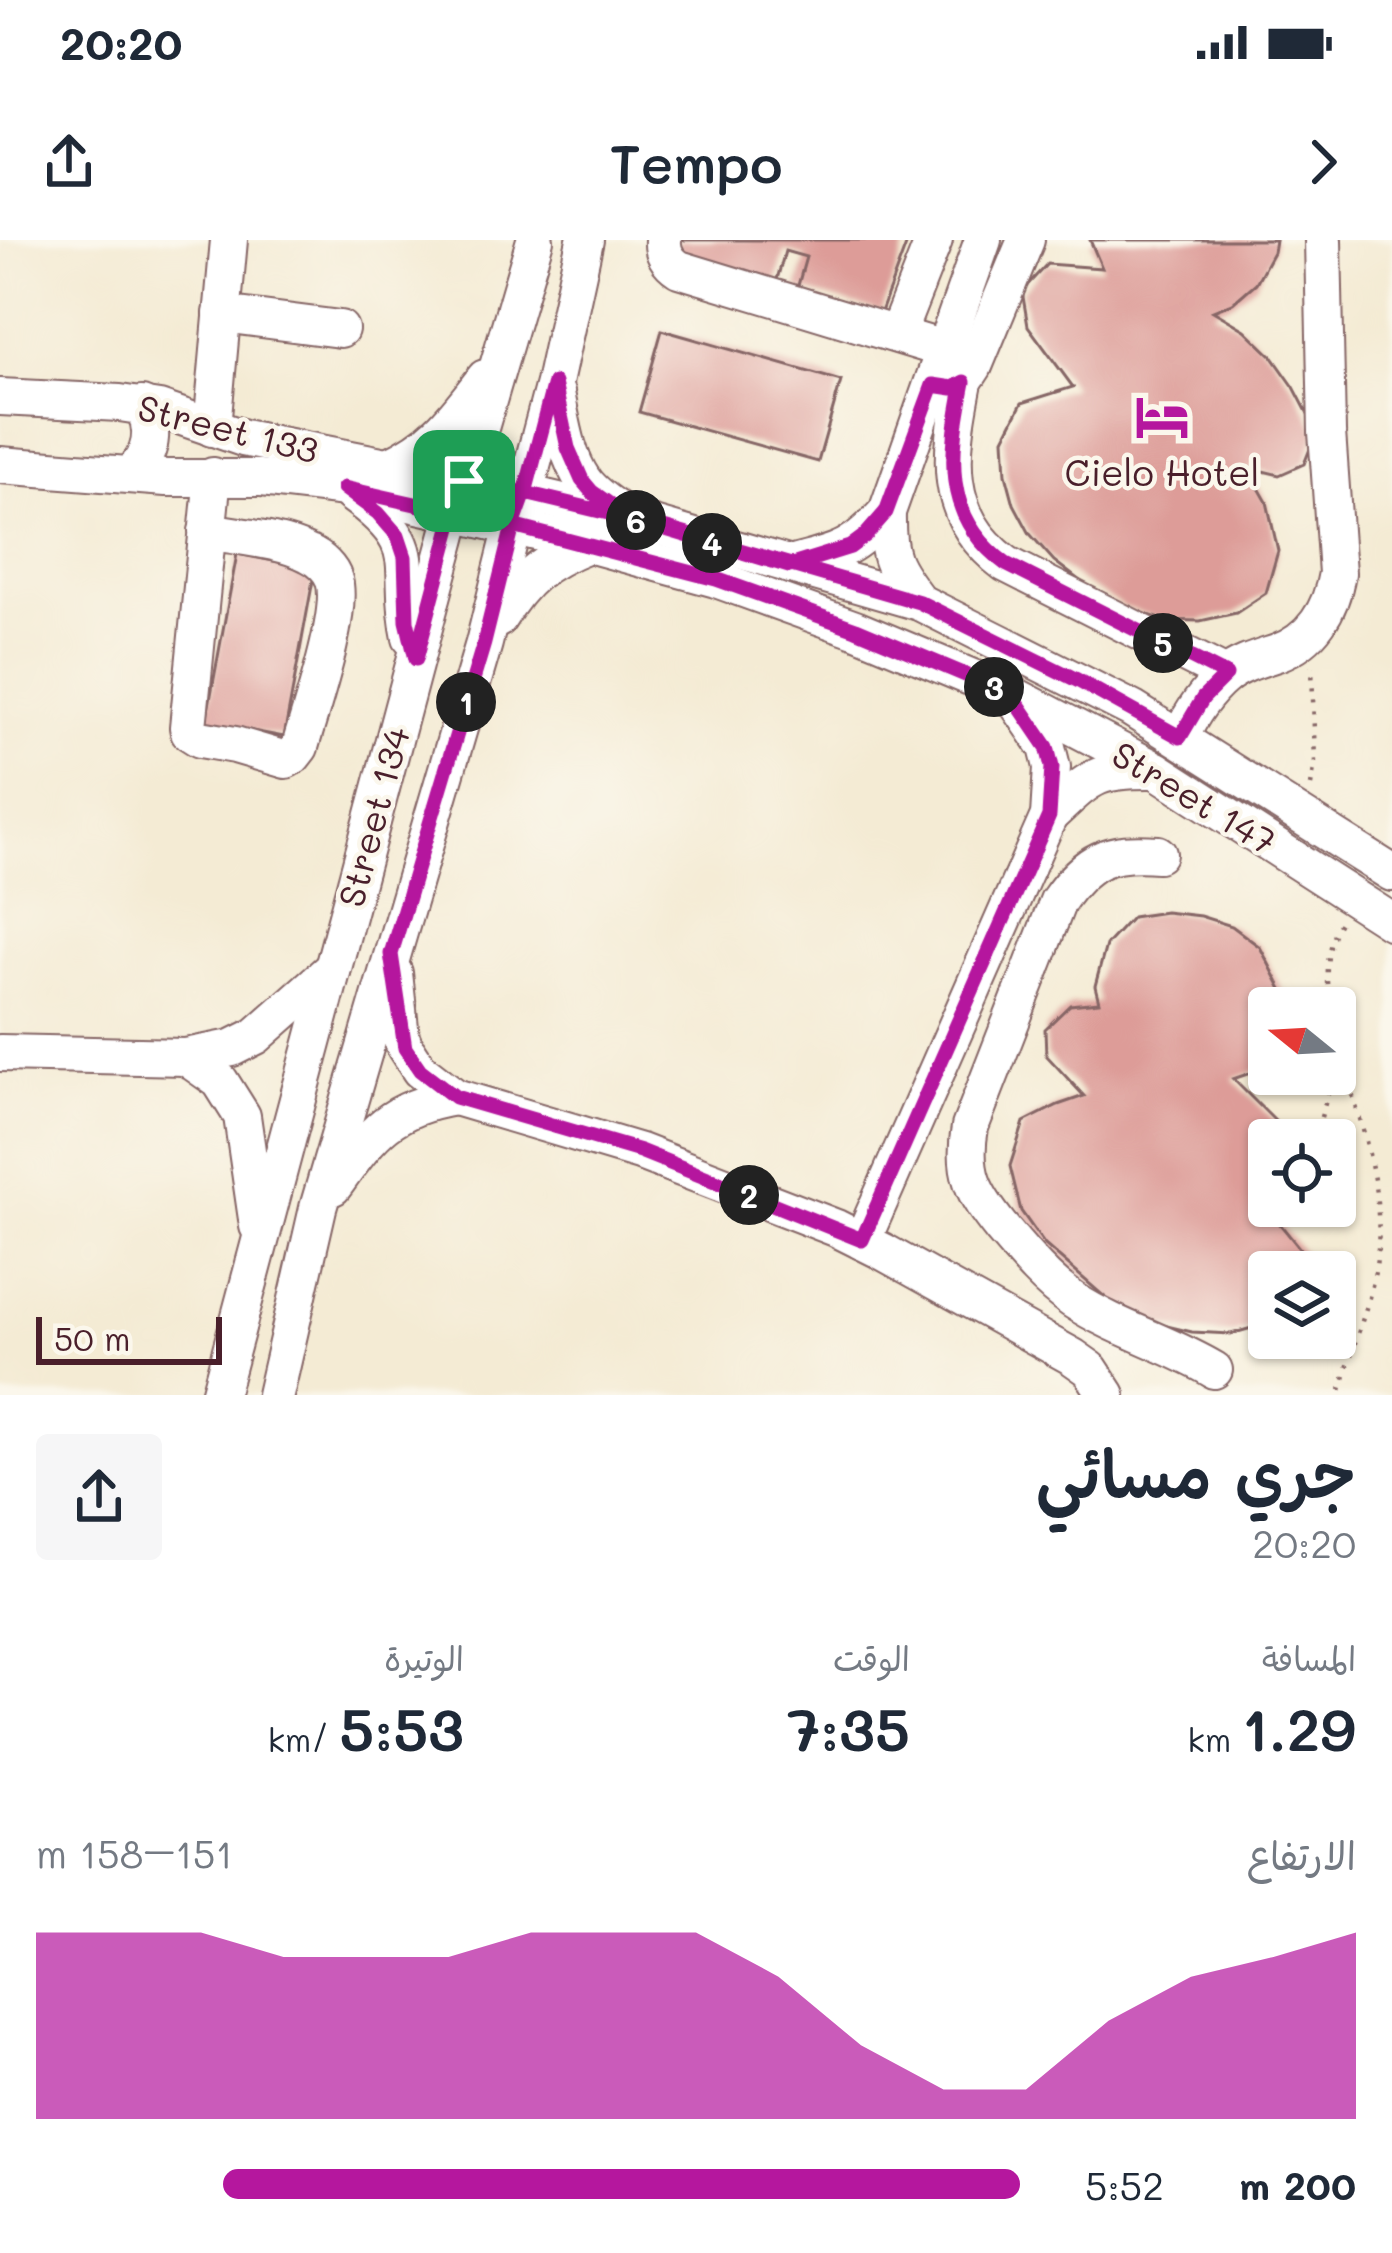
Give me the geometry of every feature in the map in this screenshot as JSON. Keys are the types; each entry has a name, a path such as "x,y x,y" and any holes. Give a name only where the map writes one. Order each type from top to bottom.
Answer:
{"street":[{"path":"212,428 229,240"},
{"name":"Street 134","path":"219,1395 459,497 535,240"},
{"name":"Street 134","path":"274,1395 318,1208 484,643 554,383 585,240"},
{"path":"663,240 671,264 679,268 944,349"},
{"path":"896,334 934,240"},
{"path":"983,240 944,349 954,480 964,518 986,549 1006,564 1226,675"},
{"path":"789,566 850,547 886,512 948,384 980,352 1027,240"},
{"path":"1180,737 1203,698 1226,675 1302,639 1323,616 1335,588 1323,240"},
{"path":"222,314 340,329"},
{"path":"389,466 434,440 498,361"},
{"path":"554,383 568,448 582,480 629,518"},
{"name":"Street 133","path":"0,397 142,405 280,446 389,466 459,497"},
{"path":"131,474 141,466 151,442 142,405"},
{"name":"Street 133","path":"0,465 166,478 260,478 459,497 519,509"},
{"path":"207,531 291,547 312,555 333,576 336,602 328,650 300,747 286,760 200,739 189,732 207,531 213,476"},
{"path":"344,488 378,513 398,536 405,557 407,621 416,659"},
{"name":"Street 147","path":"519,509 629,518 919,602 1180,737 1392,873"},
{"name":"Street 147","path":"519,509 588,544 716,579 798,608 1011,694 1156,770 1392,922"},
{"path":"886,512 890,558 919,602"},
{"path":"484,643 521,584 553,559 588,544"},
{"path":"862,1240 1049,816 1052,767 1047,747 1011,694"},
{"path":"1049,816 1085,782 1101,774 1118,769 1156,770"},
{"path":"1158,854 1108,856 1072,880 1058,901 970,1127 967,1170 982,1204 1033,1266 1072,1299 1214,1370"},
{"path":"391,954 405,1048 420,1070 455,1097 640,1151 862,1240 1073,1357 1090,1369 1107,1395"},
{"path":"0,1053 186,1058 232,1048 256,1036 334,968"},
{"path":"964,1008 1009,1028"},
{"path":"186,1058 220,1081 242,1116 260,1246"},
{"path":"318,1208 387,1122 425,1102 455,1097"}],"path":[{"path":"1301,814 1316,763 1313,669 1302,639"},
{"path":"1327,987 1327,958 1335,930 1355,897"},
{"path":"1340,1395 1378,1248 1378,1209 1352,1095"}],"building":[{"path":"679,240 908,240 881,312 797,289 806,257 785,251 776,283 674,255"},
{"name":"Cielo Hotel","path":"1090,240 1275,240 1256,283 1233,303 1213,311 1245,330 1272,356 1317,431 1304,464 1279,475 1247,467 1267,502 1278,551 1266,593 1236,613 1200,621 1164,620 1124,607 1054,561 1030,534 1014,504 1004,438 1022,403 1073,387 1028,326 1022,291 1047,264 1102,268"},
{"path":"662,330 841,381 818,462 639,412"},
{"path":"237,554 315,569 284,737 206,722"},
{"path":"1165,912 1232,926 1260,947 1281,987 1248,987 1248,1074 1233,1079 1273,1119 1248,1119 1248,1227 1282,1227 1302,1251 1248,1251 1248,1329 1231,1334 1154,1323 1115,1306 1045,1245 1021,1211 1010,1166 1024,1122 1084,1096 1046,1055 1045,1029 1070,1005 1099,1002 1095,986 1106,945 1132,917"}],"place":[{"name":"Cielo Hotel","path":"1162,417"}],"route":[{"path":"464,481 455,513 449,534 416,659 407,621 408,575 398,536 378,513 344,488 455,513 513,526 484,643 391,954 401,1037 409,1056 455,1097 640,1151 862,1240 1049,816 1052,767 1047,747 1011,694 856,629 716,579 513,526 525,493 629,518 789,566 850,547 866,535 886,512 933,385 953,388 964,382 952,457 954,480 964,518 986,549 1006,564 1226,675 1203,698 1180,737 919,602 789,566 629,518 582,480 568,448 554,383 525,493 464,481"}]}
